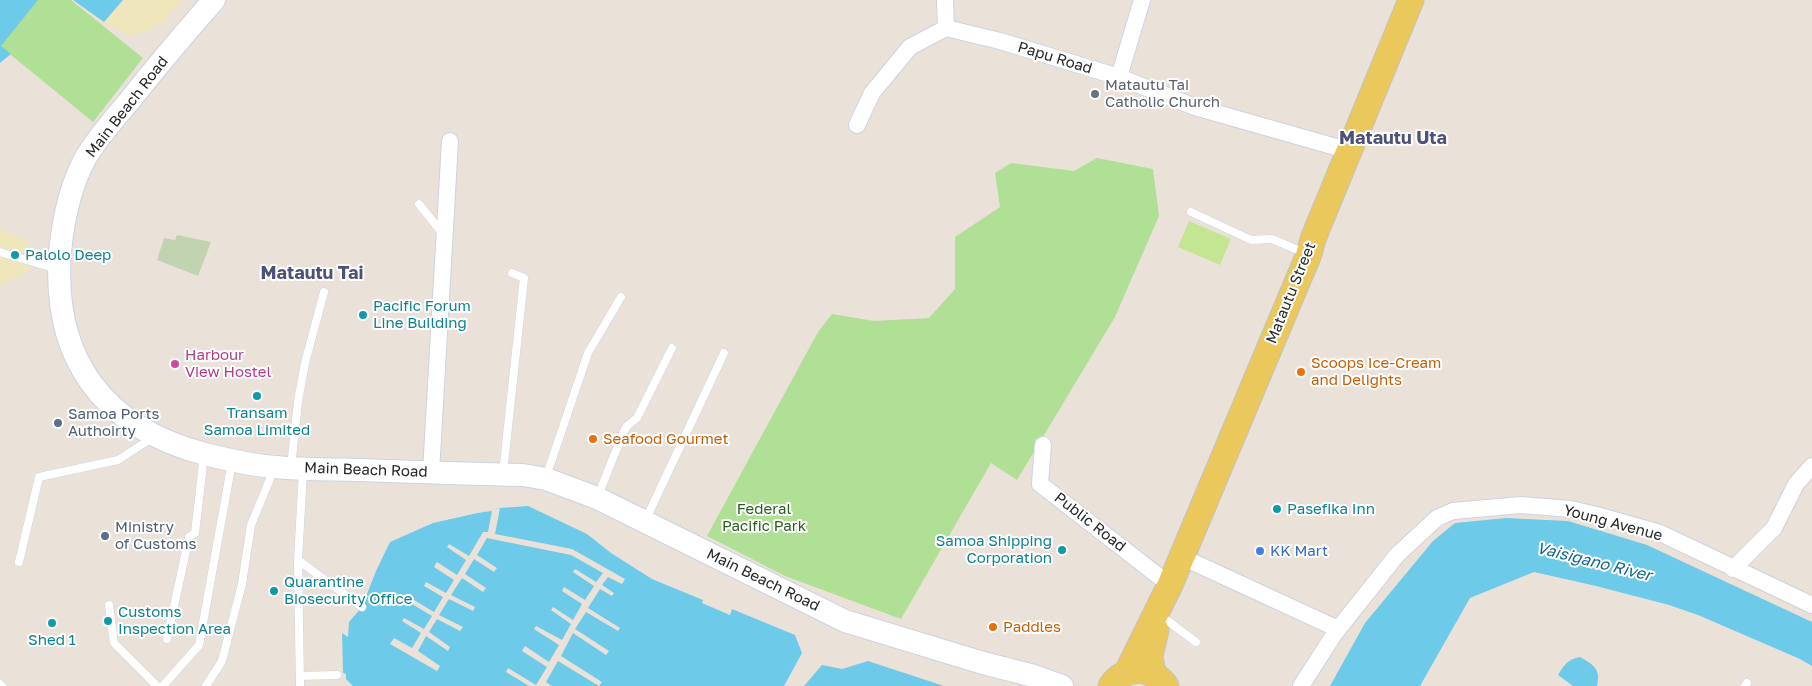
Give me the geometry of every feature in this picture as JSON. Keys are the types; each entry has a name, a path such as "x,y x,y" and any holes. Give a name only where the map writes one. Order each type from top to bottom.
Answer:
{"main road":[{"name":"Main Beach Road","path":"214,0 145,81 86,158 76,179 65,218 59,270 61,308 68,337 81,369 93,385 128,420 156,435 204,454 289,468 523,475 546,479 597,498 845,621 983,663 1034,676 1062,686"},
{"name":"Matautu Street","path":"1114,682 1170,585 1182,558 1411,0"},
{"name":"Matautu Street","path":"1160,680 1150,656 1154,636 1170,585"},
{"path":"1114,682 1138,670 1160,680"}],"street":[{"path":"858,125 872,93 910,47 946,28 945,0"},
{"path":"1119,77 1142,0"},
{"name":"Papu Road","path":"946,28 1000,41 1119,77 1195,107 1350,151"},
{"path":"431,472 450,141"},
{"name":"Public Road","path":"1043,445 1040,484 1170,585"},
{"path":"1733,569 1774,528 1796,484 1812,466"},
{"name":"Young Avenue","path":"1301,686 1338,629 1397,555 1437,518 1453,511 1521,506 1571,509 1660,533 1812,605"},
{"path":"1182,558 1338,629"}],"lane":[{"path":"419,204 444,236"},
{"path":"1191,212 1251,240 1272,239 1308,254"},
{"path":"0,252 59,270"},
{"path":"503,475 524,278 512,273"},
{"path":"300,686 298,560 289,468 301,382 324,292"},
{"path":"546,479 588,353 621,297"},
{"path":"597,498 627,426 637,418 672,348"},
{"path":"645,521 724,353"},
{"path":"19,562 39,477 118,460 156,435"},
{"path":"167,639 189,537 195,533 204,454"},
{"path":"163,686 199,645 233,459"},
{"path":"206,686 222,661 242,584 251,525 289,468"},
{"path":"298,560 362,607"},
{"path":"109,605 114,643 157,686"},
{"path":"1160,616 1196,642"},
{"path":"300,676 337,675"}],"green space":[{"path":"37,0 71,0 143,58 93,122 0,46"},
{"name":"Federal Pacific Park","path":"1097,158 1153,169 1159,216 1115,317 1017,480 991,463 901,619 785,576 707,536 818,332 832,314 874,321 929,318 955,289 955,237 1000,207 995,173 1011,163 1074,171"},
{"path":"1189,221 1231,239 1220,265 1178,247"},
{"path":"177,235 211,242 198,276 157,260 164,238 175,240"}],"sand":[{"path":"123,0 182,0 160,24 130,36 104,22"},
{"name":"Palolo Deep","path":"0,229 29,242 31,269 0,286"}],"water":[{"path":"0,0 38,0 1,46 11,54 0,63"},
{"path":"73,0 123,0 104,22"},
{"path":"528,506 587,534 611,553 652,579 703,600 702,603 730,615 732,609 795,635 802,653 784,686 353,686 346,679 346,674 343,673 342,633 348,637 349,622 362,607 390,542 433,523 500,508"},
{"name":"Vaisigano River","path":"1506,518 1568,521 1647,545 1812,622 1812,666 1698,615 1669,605 1534,572 1470,598 1420,686 1330,686 1365,623 1433,541 1455,523"},
{"path":"1580,657 1597,671 1597,686 1573,686 1558,675 1567,663 1572,659"},
{"path":"868,661 944,686 804,686 822,665 842,669"}],"pier":[{"path":"500,508 495,534 572,549 625,579 622,584 608,577 602,585 614,593 612,596 600,589 588,608 620,628 618,631 586,612 575,629 609,651 606,655 573,633 561,656 602,682 599,686 558,661 546,682 552,686 529,686 506,672 508,668 536,685 547,667 522,651 525,646 549,662 559,645 534,629 536,626 562,640 571,624 551,610 553,607 573,620 582,604 562,591 564,587 585,600 594,586 573,572 575,569 596,582 603,573 571,555 487,538 477,555 497,568 494,572 474,559 465,574 486,588 483,592 462,578 451,595 475,607 473,611 449,599 439,615 463,627 460,631 437,619 429,632 450,647 448,651 426,636 418,651 440,666 437,671 390,644 394,638 412,648 421,633 402,621 404,618 424,629 432,616 412,604 414,600 434,612 443,597 424,586 426,582 446,593 454,580 434,567 437,562 457,575 466,560 447,547 449,544 469,556 483,532 488,532 492,511 477,513"}],"place":[{"name":"Matautu Tai Catholic Church","path":"1095,94"},
{"name":"Palolo Deep","path":"15,255"},
{"name":"Pacific Forum Line Building","path":"363,315"},
{"name":"Harbour View Hostel","path":"175,364"},
{"name":"Scoops Ice-Cream and Delights","path":"1301,372"},
{"name":"Transam Samoa Limited","path":"257,396"},
{"name":"Samoa Ports Authoirty","path":"58,423"},
{"name":"Seafood Gourmet","path":"593,439"},
{"name":"Pasefika Inn","path":"1277,509"},
{"name":"Ministry of Customs","path":"105,536"},
{"name":"Samoa Shipping Corporation","path":"1062,550"},
{"name":"KK Mart","path":"1260,551"},
{"name":"Quarantine Biosecurity Office","path":"274,591"},
{"name":"Customs Inspection Area","path":"108,621"},
{"name":"Shed 1","path":"52,623"},
{"name":"Paddles","path":"993,627"}],"district":[{"name":"Matautu Uta","path":"1393,138"},
{"name":"Matautu Tai","path":"312,273"}]}
